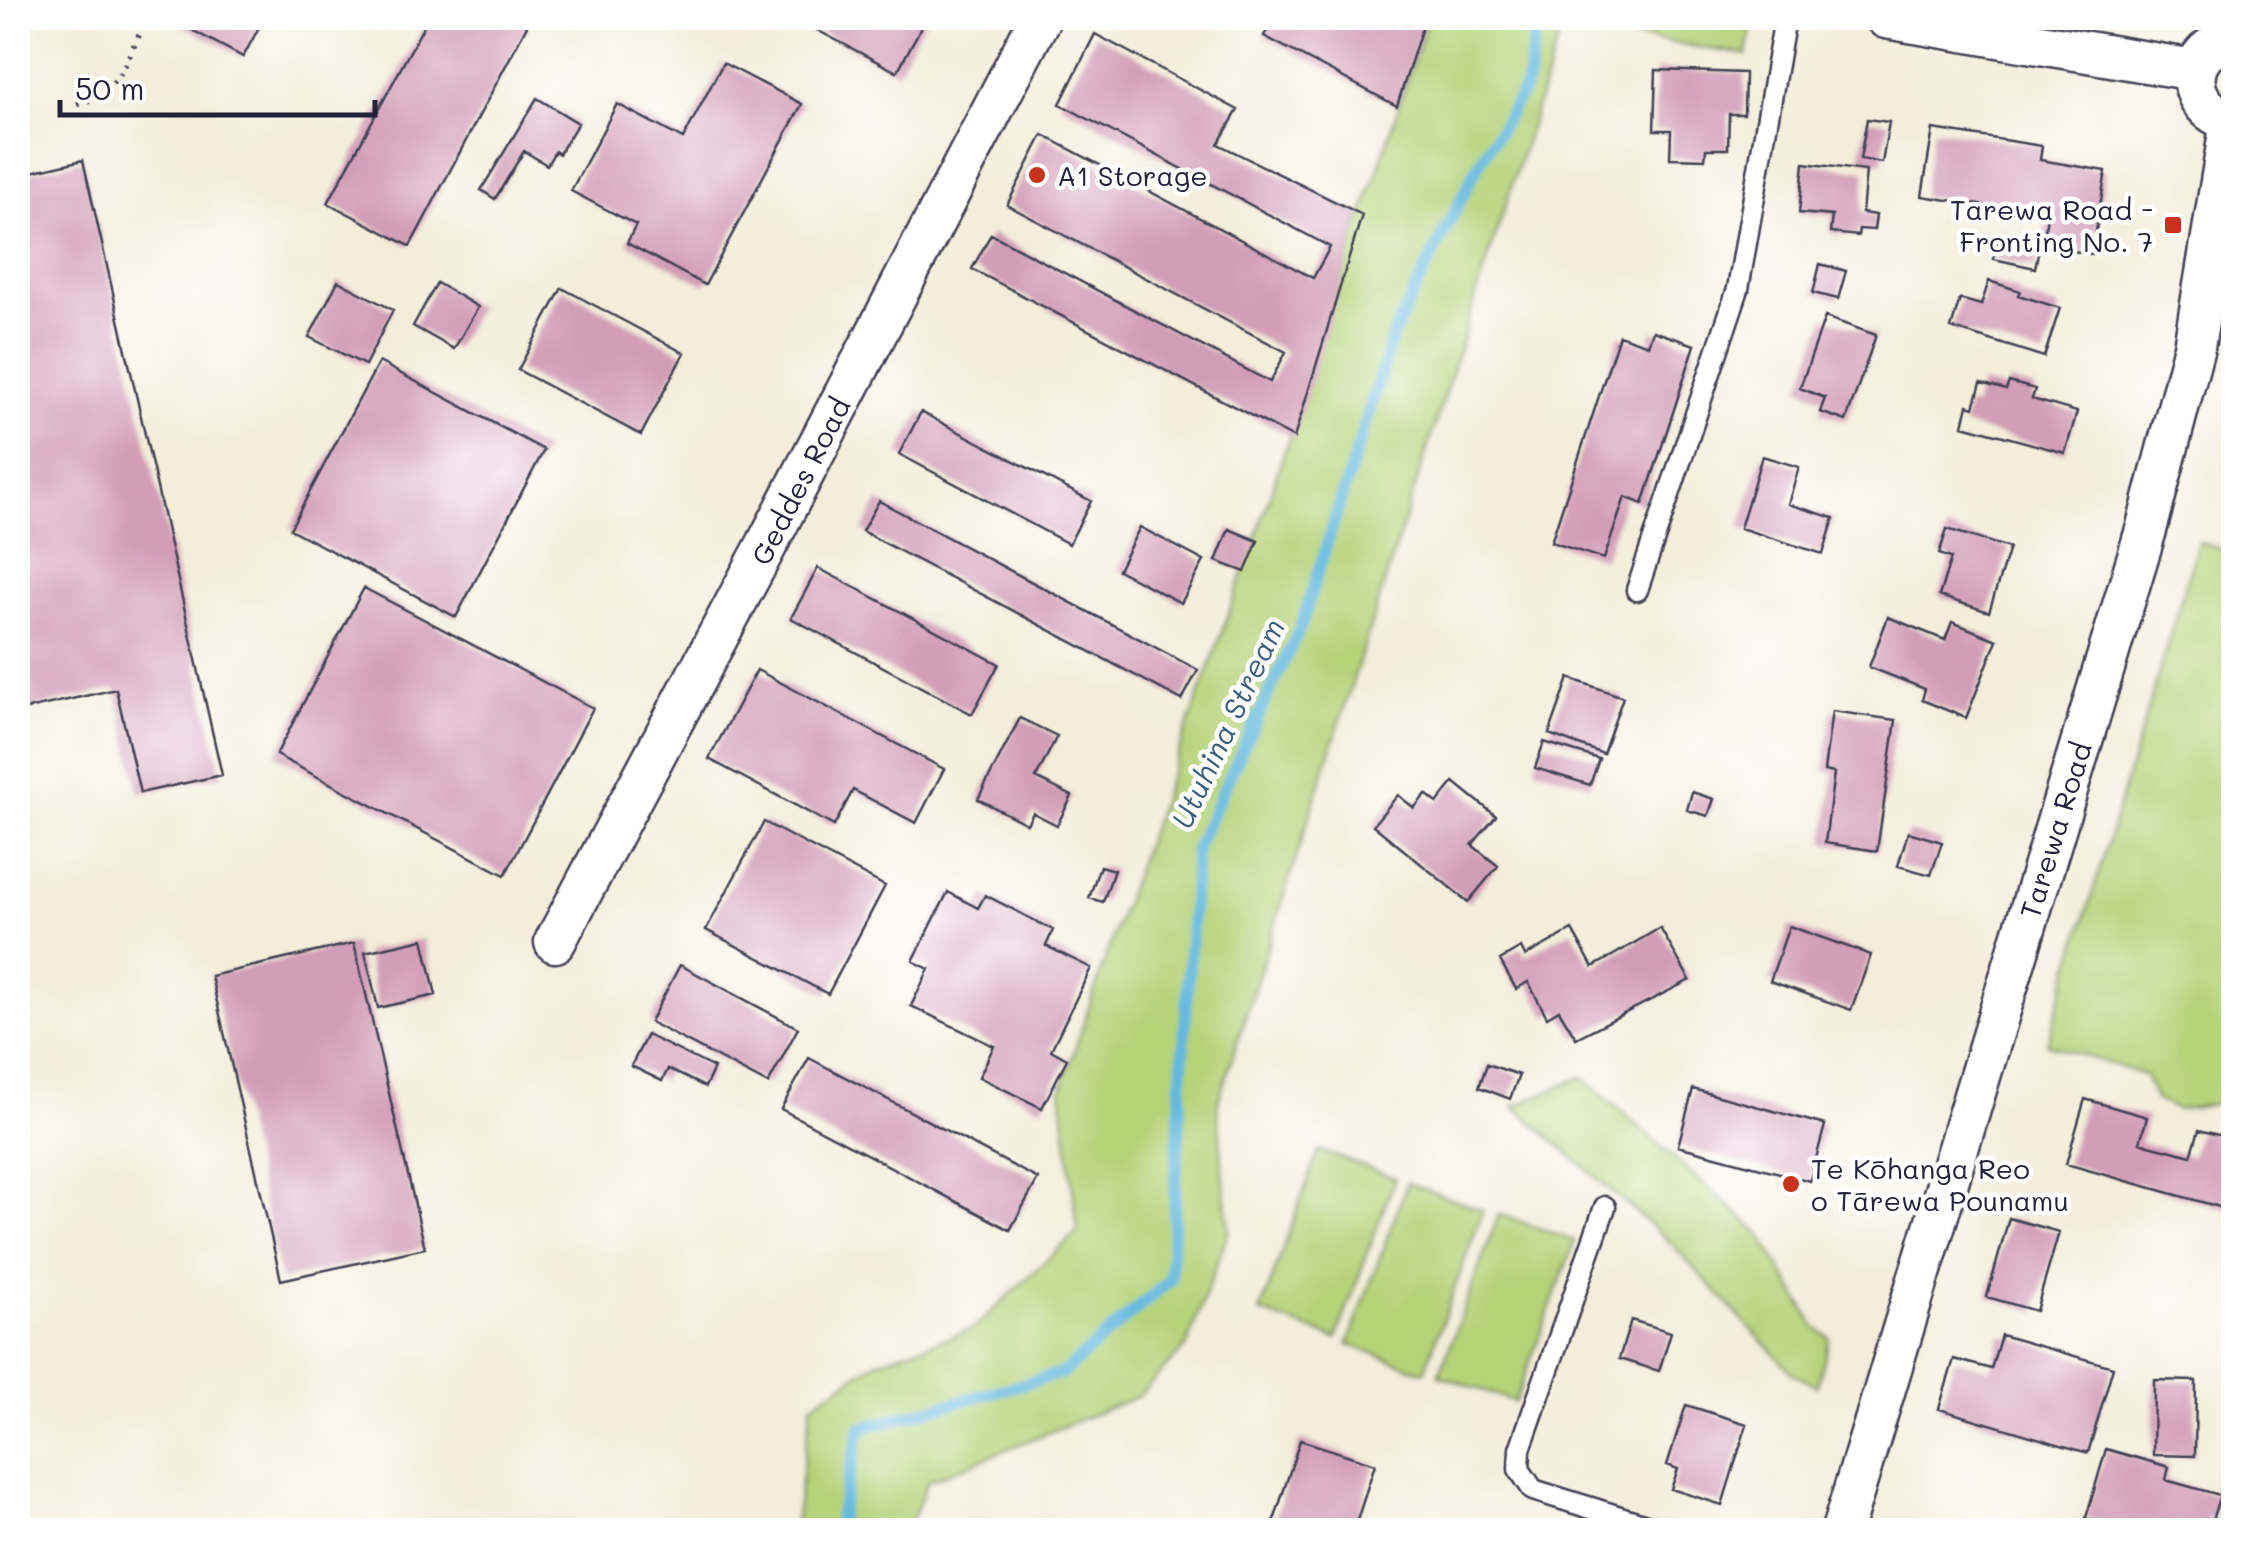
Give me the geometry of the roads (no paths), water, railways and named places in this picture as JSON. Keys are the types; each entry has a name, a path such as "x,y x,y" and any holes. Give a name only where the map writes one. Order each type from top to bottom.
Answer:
{"street":[{"name":"Geddes Road","path":"556,942 1040,18"},
{"path":"1886,18 2194,70 2209,49 2234,39"},
{"name":"Tarewa Road","path":"1842,1530 2157,492 2194,347 2232,121 2212,115 2204,106 2196,91 2194,70"}],"lane":[{"path":"1637,590 1738,290 1785,18"},
{"path":"1605,1207 1520,1449 1520,1469 1533,1490 1662,1530"}],"waterway":[{"name":"Utuhina Stream","path":"836,1530 861,1428 1063,1373 1170,1280 1196,847 1301,626 1393,335 1476,169 1527,84 1537,18"}],"place":[{"name":"A1 Storage","path":"1037,175"},
{"name":"Tarewa Road - Fronting No. 7","path":"2173,225"},
{"name":"Te Kōhanga Reo o Tārewa Pounamu","path":"1791,1184"}]}
